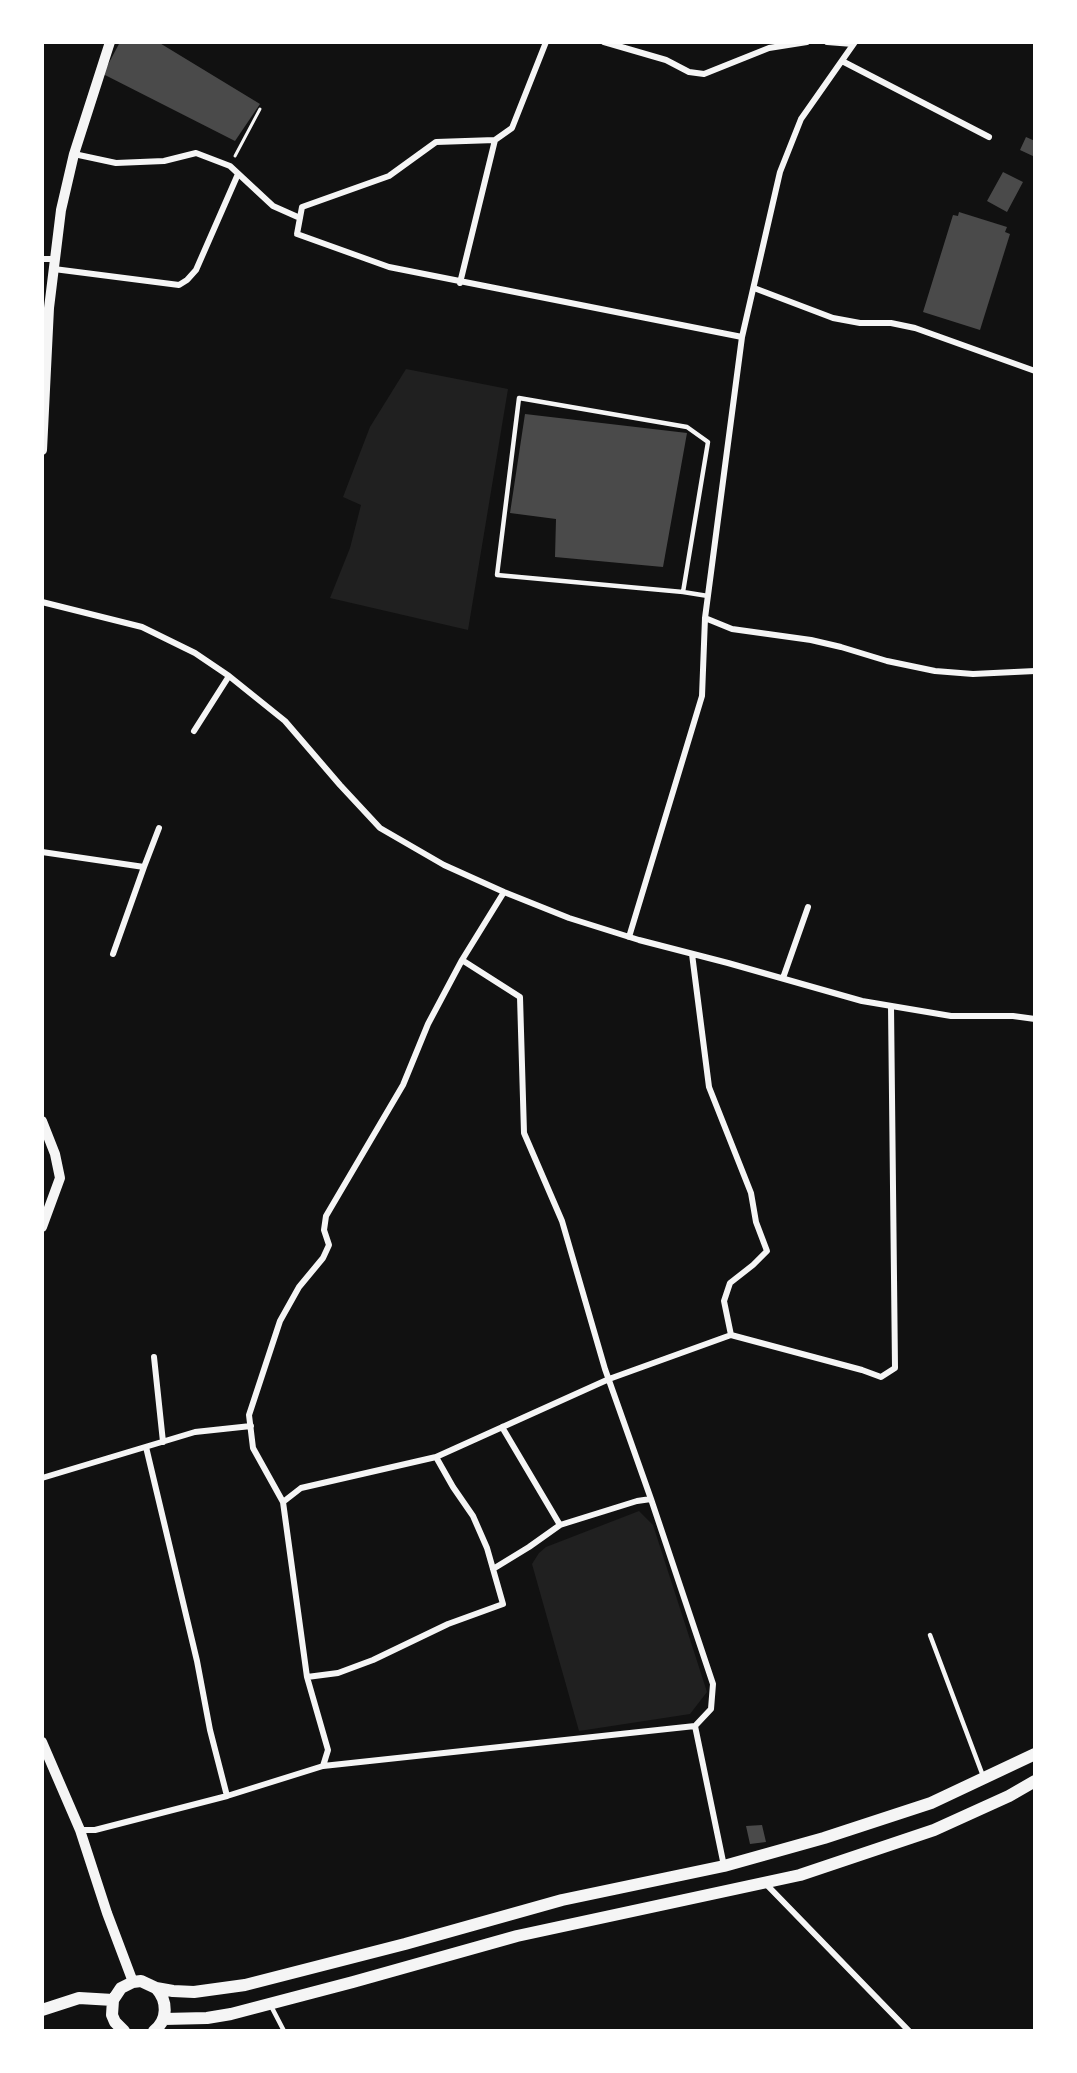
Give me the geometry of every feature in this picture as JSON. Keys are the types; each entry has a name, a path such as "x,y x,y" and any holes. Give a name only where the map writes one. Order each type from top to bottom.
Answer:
{"main road":[{"path":"124,2031 112,2015 113,2000 121,1988 133,1982 141,1981 156,1988 173,1991 194,1992 245,1985 405,1944 562,1900 724,1866 824,1838 931,1803 1035,1754"},
{"path":"164,2019 207,2018 269,2004 516,1936 800,1875 934,1830 1009,1796 1035,1781"},
{"path":"154,2031 164,2019 165,2002 156,1988"},
{"path":"42,2010 79,1998 113,2000"}],"street":[{"path":"42,450 49,308 61,210 74,154 110,42"},
{"path":"546,42 512,128 495,140 436,142 389,176 302,207 297,234 389,267 460,283 742,337"},
{"path":"604,42 666,60 689,72 704,74 769,48 807,42"},
{"path":"826,42 854,43"},
{"path":"629,937 702,696 705,618 742,337 780,172 801,119 854,43"},
{"path":"842,61 989,137"},
{"path":"460,283 495,140"},
{"path":"74,154 116,163 164,161 196,153 230,166 273,206 300,218"},
{"path":"42,259 55,264 179,285 196,270 238,174"},
{"path":"754,288 833,318 860,323 891,323 915,328 1035,371"},
{"path":"42,602 142,627 195,653 230,676 285,721 380,828 444,865 504,892 569,918 629,937 862,1001 951,1016 1035,1019"},
{"path":"705,618 732,628 811,640 887,661 936,671 966,674 1035,671"},
{"path":"194,731 230,676"},
{"path":"113,954 159,828"},
{"path":"42,852 144,867"},
{"path":"323,1766 328,1750 307,1677 283,1502 253,1448 249,1414 280,1321 299,1287 323,1258 329,1245 324,1230 326,1216 403,1085 428,1024 462,960 504,892"},
{"path":"783,978 808,907"},
{"path":"692,954 710,1087 751,1193 756,1222 766,1251 730,1284 724,1301 731,1335"},
{"path":"80,1830 95,1830 227,1796 323,1766 695,1726 711,1709 713,1684 609,1379 561,1221 524,1133 520,997 462,960"},
{"path":"283,1502 301,1488 436,1457 609,1379 731,1335 842,1364 881,1377 896,1368 891,1006"},
{"path":"42,1121 55,1154 60,1178 42,1227"},
{"path":"153,1357 163,1442"},
{"path":"42,1478 195,1432 251,1426"},
{"path":"502,1427 560,1525"},
{"path":"146,1447 227,1796"},
{"path":"307,1677 338,1673 374,1660 448,1624 503,1604 487,1548 473,1516 436,1457"},
{"path":"493,1569 560,1525 637,1501 651,1499"},
{"path":"695,1726 724,1866"},
{"path":"42,1742 80,1830 107,1913 133,1982"},
{"path":"764,1883 909,2031"}],"lane":[{"path":"683,592 708,442 687,427 519,398 497,575 708,596"},
{"path":"930,1635 984,1778"},
{"path":"269,2004 284,2031"}],"path":[{"path":"230,166 260,109"}],"shaded area":[{"path":"406,369 508,389 468,630 330,598 350,548 361,505 343,497 370,427"},
{"path":"639,1511 653,1525 707,1692 690,1714 579,1731 532,1564 546,1547"}],"building":[{"path":"120,42 158,42 260,104 235,141 103,74"},
{"path":"1026,137 1035,141 1035,157 1020,150"},
{"path":"1003,172 1023,182 1007,212 987,201"},
{"path":"959,212 1007,227 1005,232 1010,234 980,330 923,312 953,215 958,216"},
{"path":"525,414 687,433 663,567 555,557 556,519 510,513"},
{"path":"762,1825 766,1842 750,1844 746,1826"}]}
